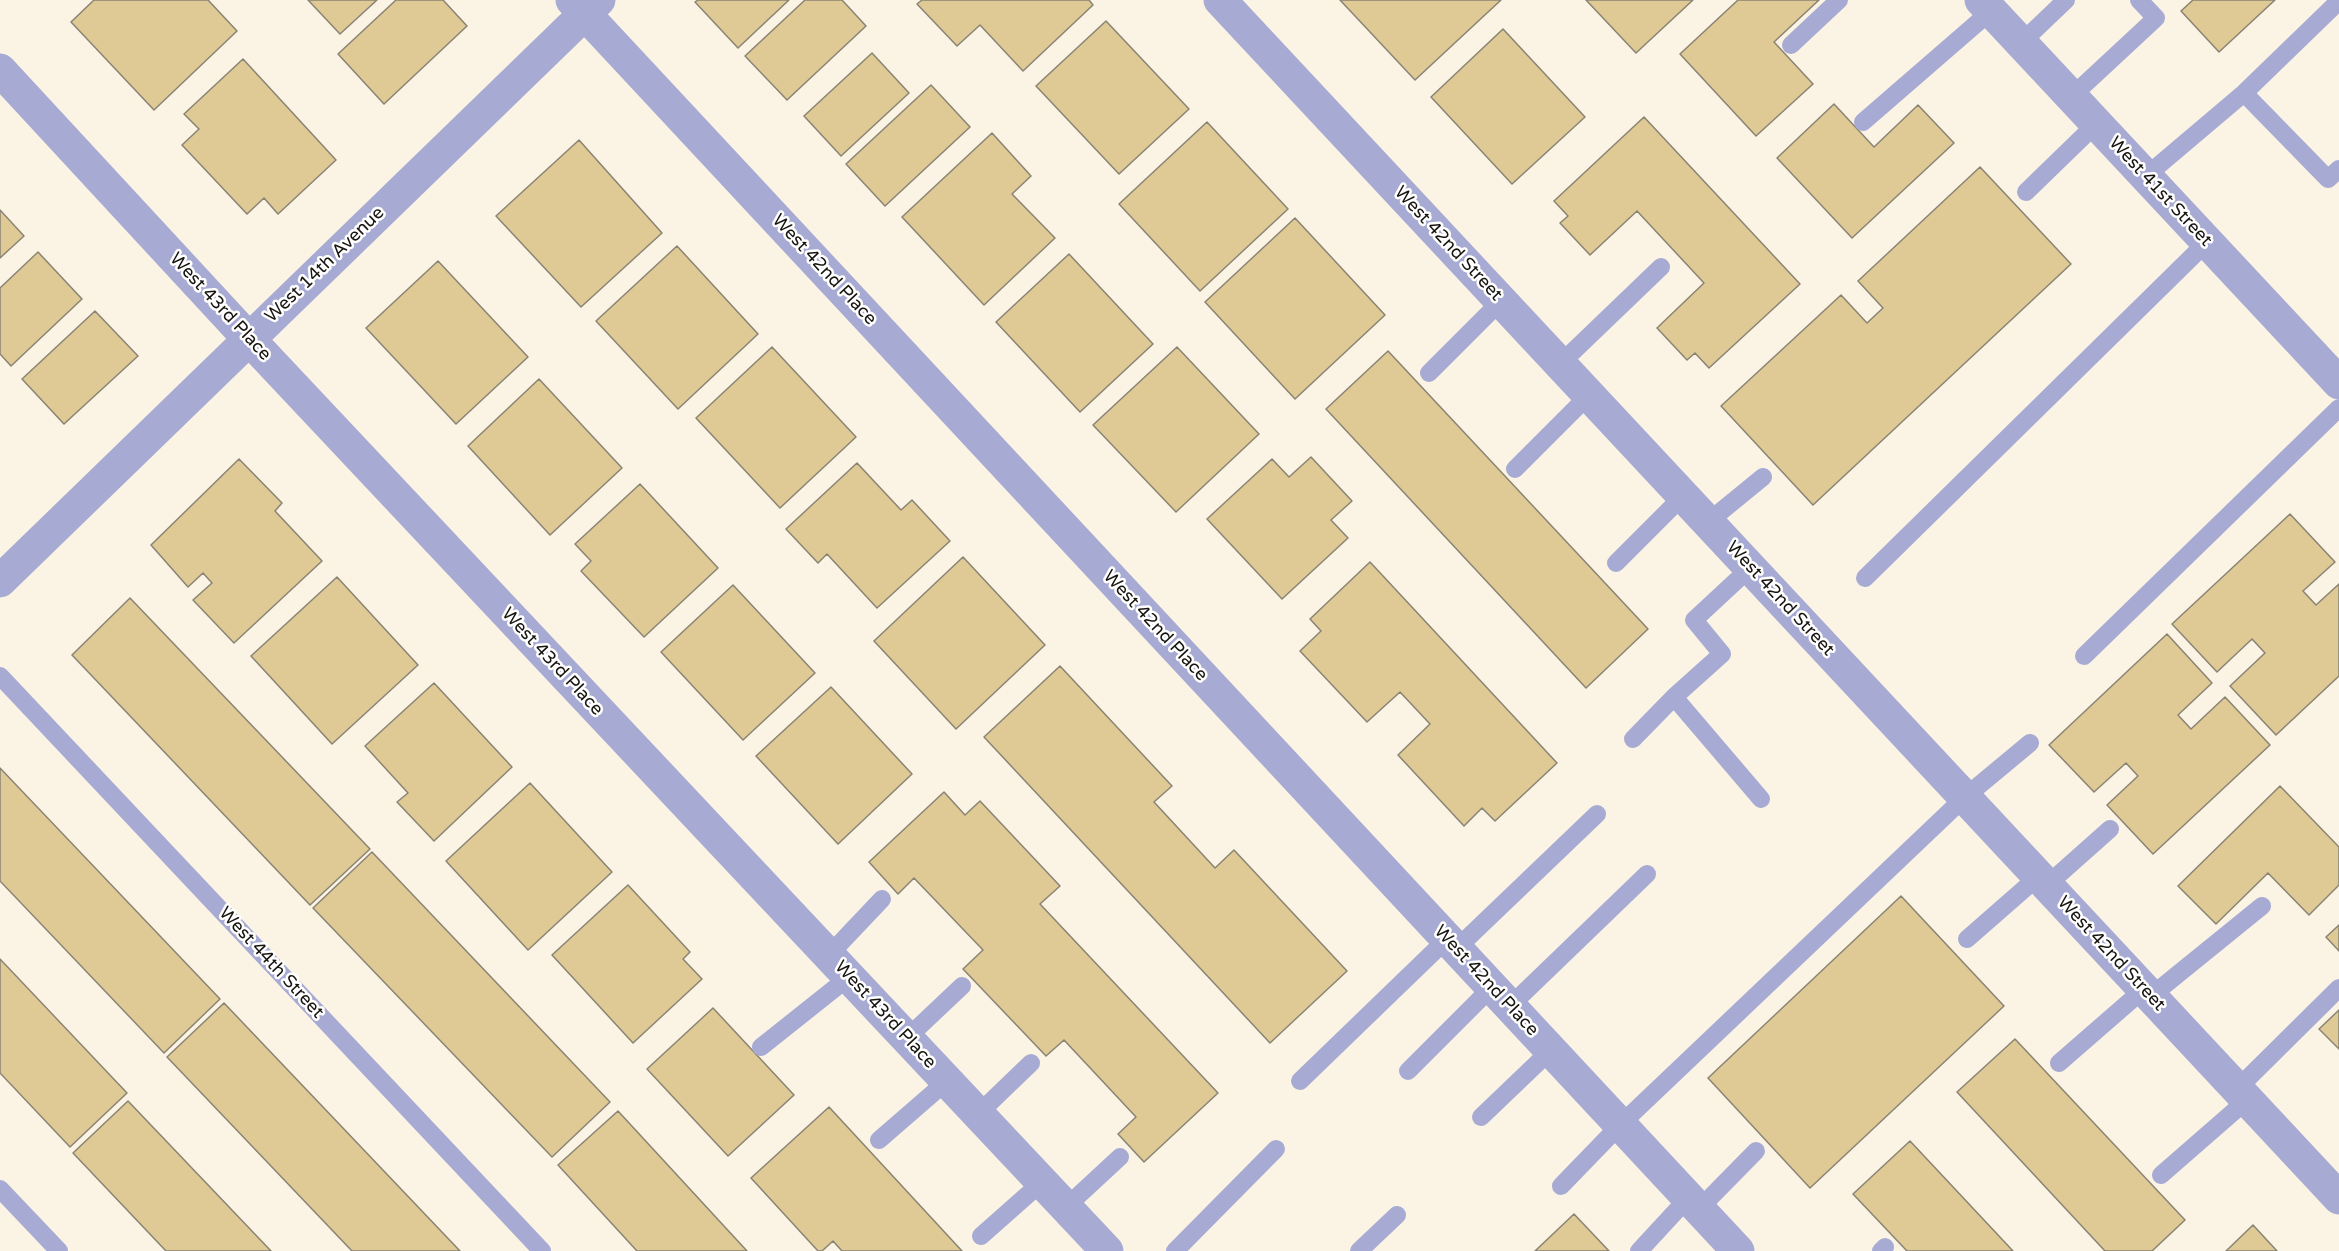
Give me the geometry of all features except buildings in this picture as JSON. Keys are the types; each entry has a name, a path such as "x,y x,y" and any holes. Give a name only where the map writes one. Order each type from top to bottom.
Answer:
{"street":[{"name":"West 42nd Street","path":"1220,0 2242,1095 2338,1194"},
{"name":"West 14th Avenue","path":"0,581 586,5"},
{"name":"West 42nd Place","path":"586,5 1738,1251"},
{"name":"West 41st Street","path":"1986,6 2339,383"},
{"name":"West 43rd Place","path":"0,70 248,338 1107,1251"}],"lane":[{"path":"1791,45 1839,0"},
{"path":"2021,43 2066,0"},
{"path":"2071,97 2156,18 2139,0"},
{"path":"2146,176 2244,93 2339,1"},
{"path":"1863,122 1986,6"},
{"path":"2244,93 2328,179 2339,169"},
{"path":"2026,192 2096,124"},
{"path":"1865,578 2207,242"},
{"path":"1560,364 1661,267"},
{"path":"1428,373 1502,301"},
{"path":"1515,469 1589,394"},
{"path":"2084,657 2339,408"},
{"path":"1708,522 1763,477"},
{"path":"1616,563 1683,496"},
{"path":"1633,739 1674,697 1722,654 1694,620 1750,568"},
{"name":"West 44th Street","path":"0,676 542,1251"},
{"path":"1674,697 1761,799"},
{"path":"1561,1186 1620,1125 1965,797 2030,743"},
{"path":"1300,1081 1597,814"},
{"path":"1967,939 2110,830"},
{"path":"1408,1071 1501,997 1647,874"},
{"path":"761,1047 839,966 882,899"},
{"path":"2059,1063 2262,906"},
{"path":"907,1038 962,986"},
{"path":"2161,1175 2242,1095 2339,988"},
{"path":"1482,1117 1551,1050"},
{"path":"978,1114 1031,1063"},
{"path":"879,1140 947,1081"},
{"path":"1175,1251 1276,1149"},
{"path":"1639,1251 1756,1151"},
{"path":"1066,1208 1119,1157"},
{"path":"981,1236 1042,1182"},
{"path":"0,1188 59,1251"},
{"path":"1359,1251 1397,1215"}]}
